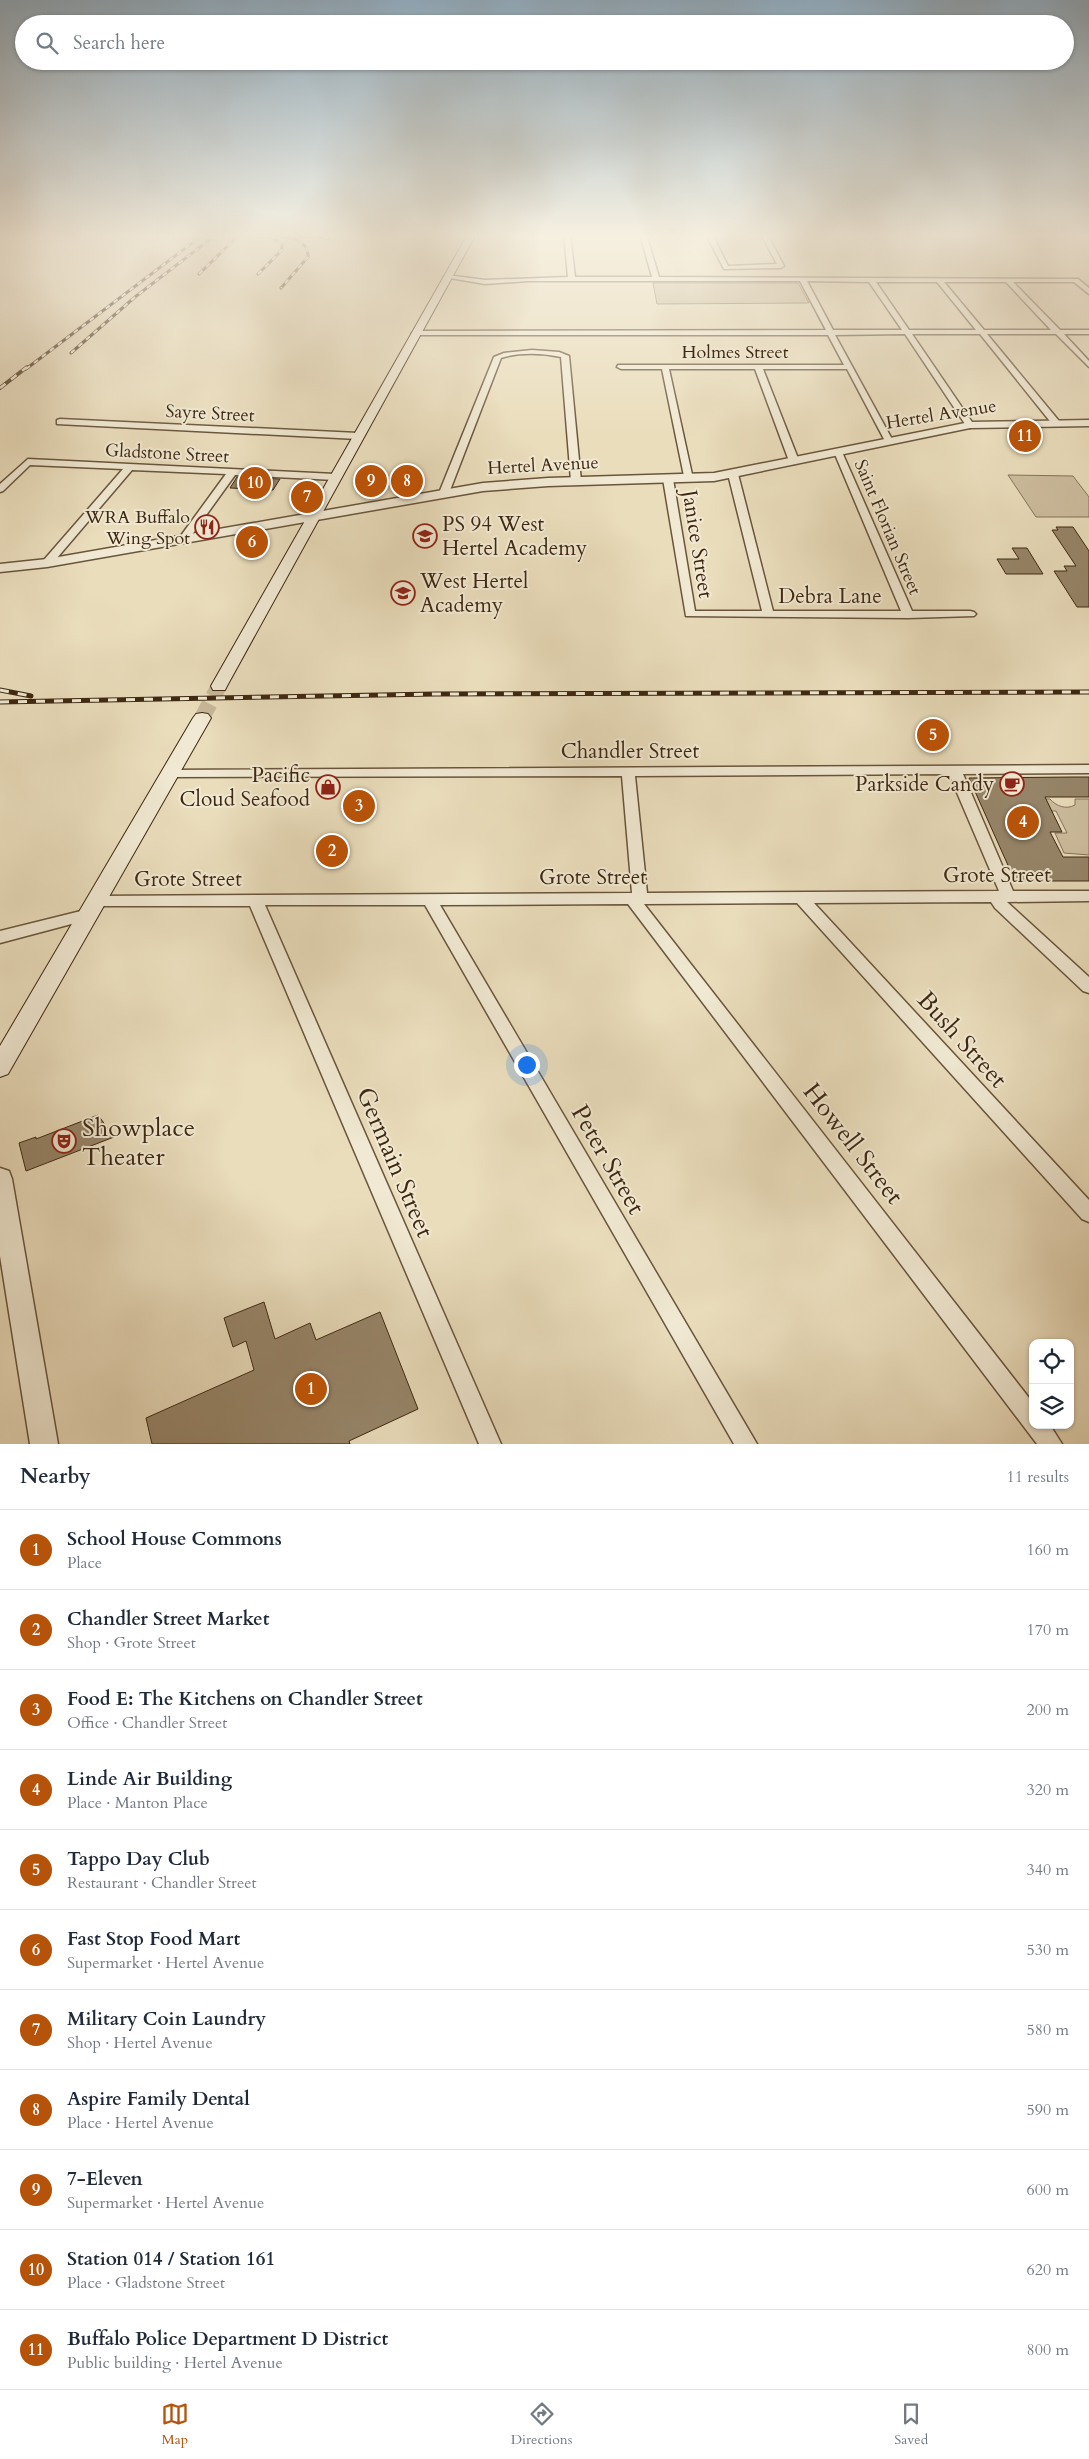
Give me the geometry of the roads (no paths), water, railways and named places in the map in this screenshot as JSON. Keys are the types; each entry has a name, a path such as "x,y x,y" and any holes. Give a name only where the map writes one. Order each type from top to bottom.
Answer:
{"main road":[{"path":"219,686 434,301"},
{"path":"1,1062 202,718"}],"street":[{"path":"815,301 889,441"},
{"path":"886,301 970,426"},
{"path":"957,301 1056,423"},
{"path":"1028,301 1089,365"},
{"path":"416,333 1089,332"},
{"path":"444,493 498,357 505,354 555,354 565,356 576,481"},
{"name":"Holmes Street","path":"621,366 849,367"},
{"path":"665,367 688,478"},
{"path":"758,367 794,461"},
{"name":"Sayre Street","path":"60,422 358,436"},
{"name":"Hertel Avenue","path":"0,568 47,562 444,493 516,484 668,479 734,474 970,426 1089,423"},
{"name":"Saint Florian Street","path":"838,452 908,615"},
{"name":"Gladstone Street","path":"0,489 28,462 335,477"},
{"path":"47,562 130,467"},
{"path":"185,538 232,472"},
{"path":"734,474 768,615"},
{"name":"Janice Street","path":"668,479 690,614"},
{"name":"Debra Lane","path":"690,614 970,614"},
{"name":"Chandler Street","path":"170,774 1089,769"},
{"path":"954,770 1002,896 1000,904 1089,987"},
{"path":"628,771 636,898"},
{"name":"Grote Street","path":"0,937 92,908 255,900 1089,896"},
{"name":"Bush Street","path":"800,897 1089,1213"},
{"name":"Howell Street","path":"636,898 1029,1416"},
{"name":"Peter Street","path":"429,899 746,1444"},
{"name":"Germain Street","path":"255,900 490,1444"},
{"path":"0,1180 44,1444"},
{"path":"1039,1429 1050,1444"}],"tunnel":[{"path":"202,718 219,686"}],"railway":[{"path":"26,369 115,301"},
{"path":"71,353 130,301"},
{"path":"0,388 27,367"},
{"path":"0,690 31,696"},
{"path":"0,702 435,694 1089,692"}],"place":[{"name":"Buffalo Police Department D District","path":"1025,436"},
{"name":"7-Eleven","path":"371,481"},
{"name":"Aspire Family Dental","path":"407,481"},
{"name":"Station 014 / Station 161","path":"255,483"},
{"name":"Military Coin Laundry","path":"307,497"},
{"name":"WRA Buffalo Wing Spot","path":"207,527"},
{"name":"PS 94 West Hertel Academy","path":"425,536"},
{"name":"Fast Stop Food Mart","path":"252,542"},
{"name":"West Hertel Academy","path":"403,593"},
{"name":"Tappo Day Club","path":"933,735"},
{"name":"Parkside Candy","path":"1012,784"},
{"name":"Pacific Cloud Seafood","path":"328,787"},
{"name":"Food E: The Kitchens on Chandler Street","path":"359,806"},
{"name":"Linde Air Building","path":"1023,822"},
{"name":"Chandler Street Market","path":"332,851"},
{"name":"Showplace Theater","path":"64,1141"},
{"name":"School House Commons","path":"311,1389"}]}
